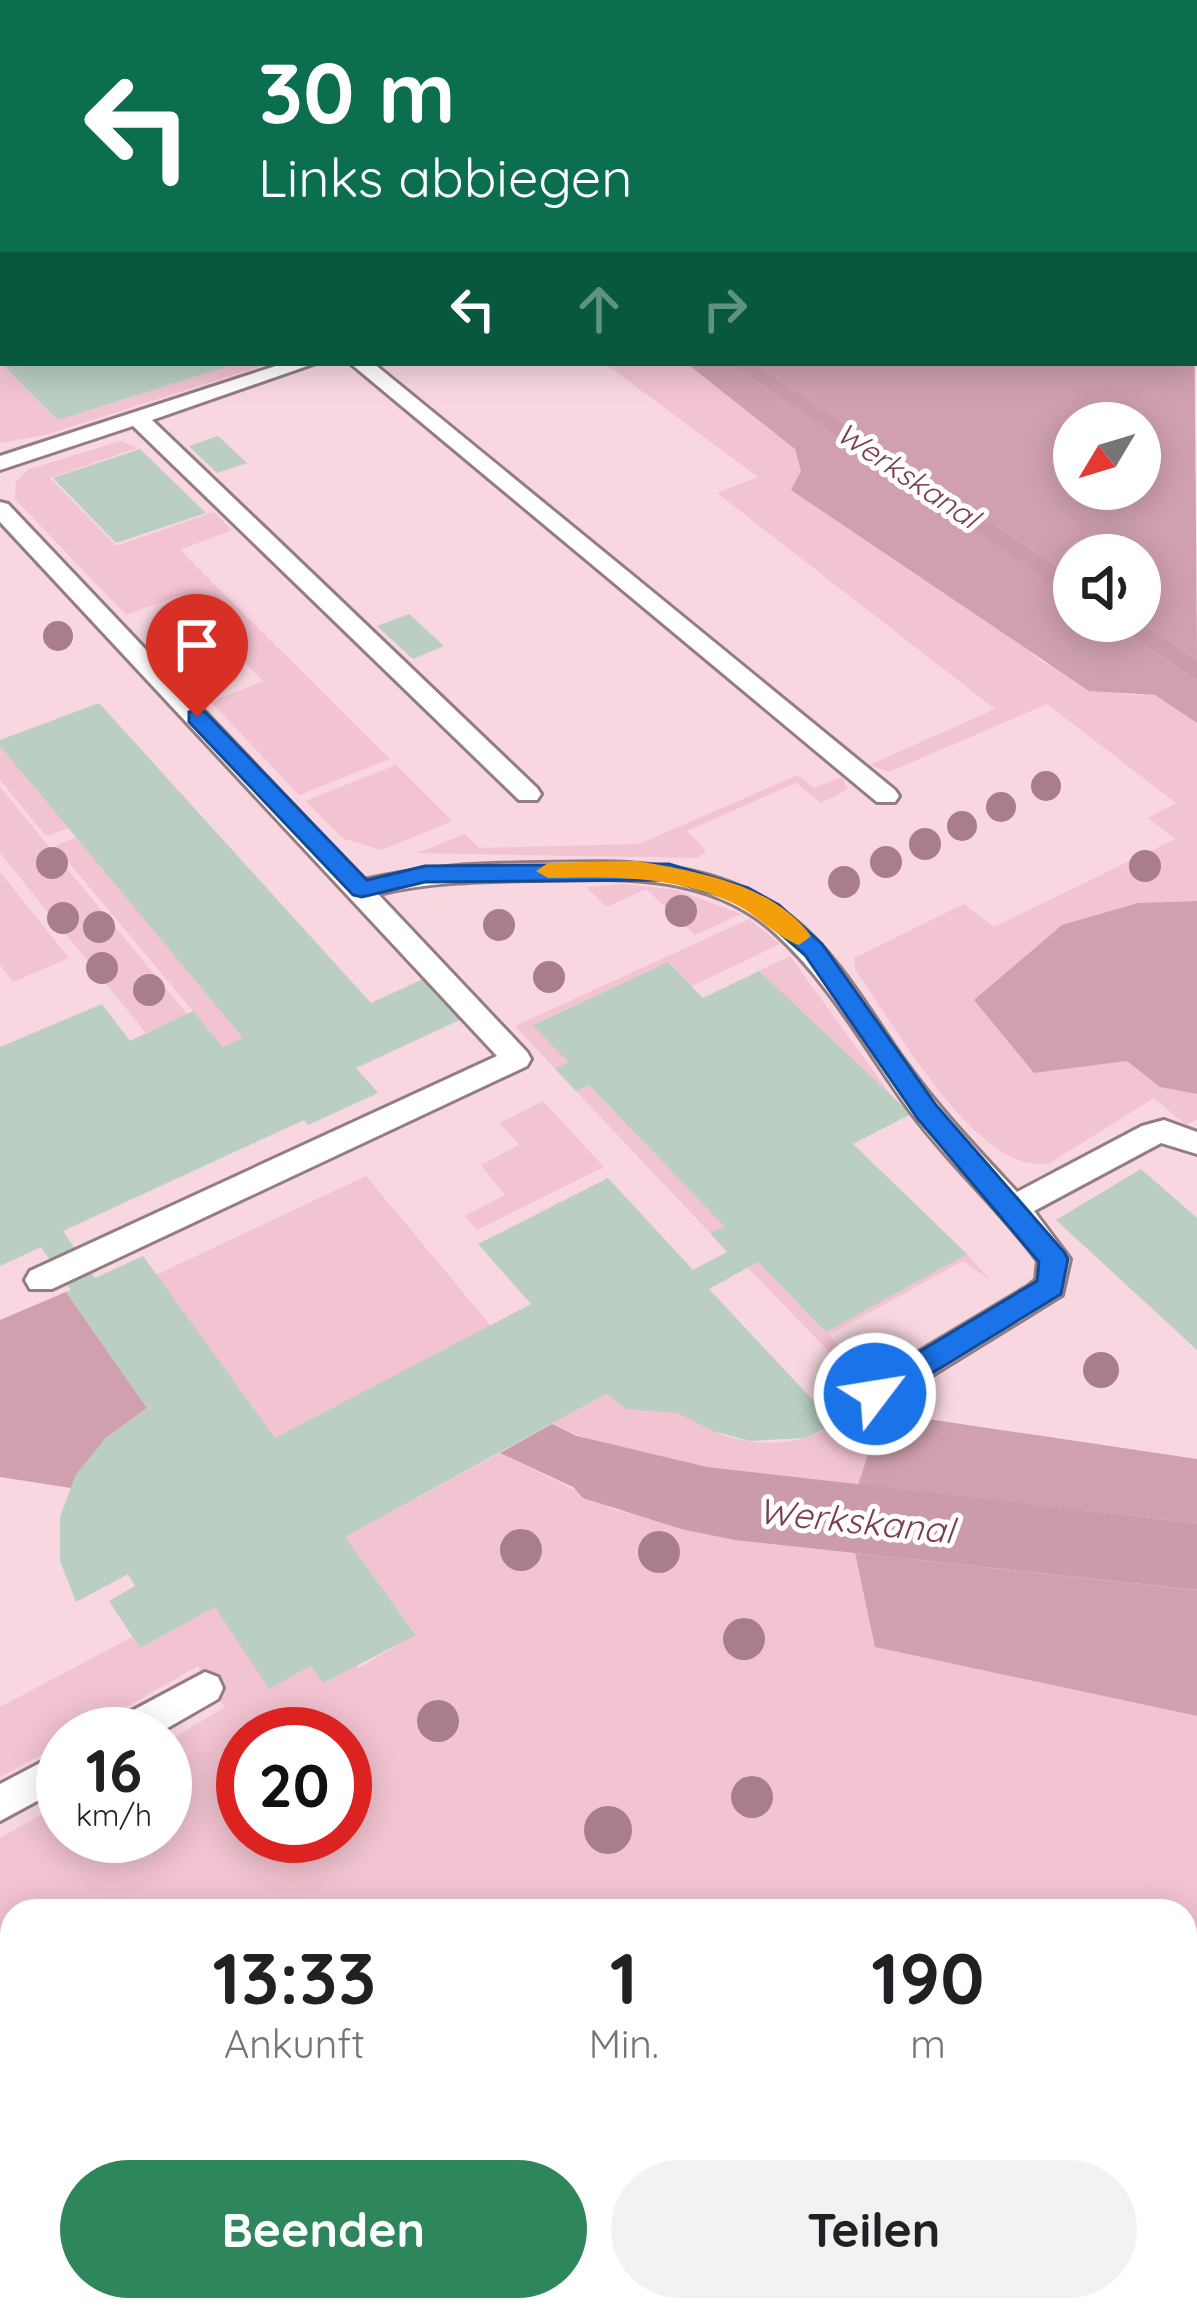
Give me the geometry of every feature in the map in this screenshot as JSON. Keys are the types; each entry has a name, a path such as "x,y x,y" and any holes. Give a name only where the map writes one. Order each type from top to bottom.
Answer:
{"lane":[{"path":"0,463 298,366"},
{"path":"364,366 886,796"},
{"path":"137,418 528,794"},
{"path":"0,509 517,1059 41,1280"},
{"path":"362,889 425,874 637,869 707,881 740,893 770,911 814,950 927,1112 1054,1259 1051,1286 875,1394"},
{"path":"1012,1208 1152,1135 1164,1131 1197,1143"},
{"path":"172,1707 205,1688"},
{"path":"0,1804 36,1783"}],"shaded area":[{"path":"0,366 811,366 1053,540 1053,642 1161,642 1161,618 1197,613 1197,1459 901,1415 858,1481 855,1559 871,1757 372,1846 372,1707 216,1707 216,1863 280,1863 79,1899 0,1899"},
{"path":"0,366 58,420 229,366 262,366 45,435 0,443"},
{"path":"608,366 690,366 795,449 801,471 1044,663 1127,695 1155,695 1197,723 1197,901 1138,903 1034,1073 1127,1061 1160,1087 1197,1094 1197,1119 1186,1125 1154,1098 1050,1163 1023,1161 995,1147 967,1123 915,1058 856,971 854,958 964,904 994,927 1175,839 1148,818 1176,803 1047,704 889,772 869,765 995,709 717,493 758,477"},
{"path":"690,366 733,366 1053,583 1053,642 1140,642 1197,681 1197,723 1155,695 1089,691 791,490 801,471 795,449"},
{"path":"759,366 1195,366 1197,660 1161,636 1161,534 1053,534 1053,564"},
{"path":"121,441 137,448 50,478 116,546 214,512 232,530 180,550 390,759 299,795 211,702 263,681 180,595 126,615 15,499 16,482 29,469"},
{"path":"0,746 68,828 46,836 0,780"},
{"path":"396,765 452,821 382,850 344,839 305,801"},
{"path":"798,775 814,788 842,777 848,789 821,803 796,783 687,831 706,851 697,858 417,853 465,834 479,848 639,844"},
{"path":"0,787 187,1014 146,1033 0,853"},
{"path":"76,837 243,1038 223,1047 55,846"},
{"path":"0,872 69,958 13,982 0,965"},
{"path":"623,884 677,890 741,914 695,935 646,889 607,907 586,887"},
{"path":"1197,901 1197,1094 1160,1087 1127,1061 1034,1073 974,1000 1062,925 1138,903"},
{"path":"749,919 780,944 692,986 668,962 534,1024 568,1062 555,1069 515,1026"},
{"path":"790,956 893,1098 759,971"},
{"path":"589,1085 724,1226 710,1233 576,1091"},
{"path":"543,1101 604,1167 477,1230 465,1216 505,1195 481,1165 519,1145 500,1123"},
{"path":"366,1176 491,1326 275,1438 156,1275"},
{"path":"967,1254 990,1280 963,1261 829,1335 845,1352 845,1361 834,1357 748,1268 758,1262 826,1332"},
{"path":"66,1292 147,1408 106,1438 71,1488 0,1477 0,1320"},
{"path":"606,1394 624,1405 677,1413 720,1434 757,1442 801,1439 870,1414 901,1415 876,1430 858,1485 663,1460 552,1424"},
{"path":"901,1415 1197,1459 1197,1523 858,1485 876,1430"},
{"path":"500,1453 613,1509 735,1540 855,1553 876,1647 1197,1716 1197,1899 0,1899 0,1838 36,1817 36,1863 192,1863 192,1727 216,1712 216,1863 372,1863 372,1707 225,1707 198,1666 126,1707 36,1707 36,1758 0,1777 0,1707 132,1637 140,1648 215,1607 269,1689 311,1666 324,1683 356,1665 359,1668 416,1634 345,1537"},
{"path":"855,1553 1197,1590 1197,1716 875,1647"}],"water":[{"name":"Werkskanal","path":"733,366 759,366 1053,564 1053,584"},
{"path":"1161,636 1197,660 1197,681 1140,642 1161,642"},
{"name":"Werkskanal","path":"552,1424 577,1436 707,1467 1197,1523 1197,1590 735,1540 681,1529 583,1498 573,1487 500,1453"}],"building":[{"path":"4,366 230,366 58,420"},
{"path":"218,436 247,463 217,473 189,446"},
{"path":"140,449 206,513 116,543 53,478"},
{"path":"409,614 444,646 413,659 377,626"},
{"path":"99,703 371,1003 423,979 462,1019 356,1068 378,1093 308,1125 304,1120 63,1231 95,1278 143,1256 275,1438 531,1304 478,1244 608,1178 693,1270 727,1252 710,1233 724,1226 589,1085 576,1091 555,1069 568,1062 533,1025 668,962 703,998 759,971 911,1114 853,1144 967,1254 826,1332 758,1262 709,1289 835,1424 805,1438 750,1441 713,1431 678,1413 627,1409 606,1394 345,1537 416,1635 323,1683 311,1666 269,1689 215,1607 140,1648 109,1601 135,1586 128,1574 76,1602 60,1561 60,1517 76,1474 106,1438 147,1408 66,1292 71,1290 41,1247 0,1266 0,1047 102,1004 130,1041 193,1011 223,1047 243,1038 0,746 0,740"},
{"path":"1141,1169 1197,1218 1197,1350 1056,1220"}],"slow traffic":[{"path":"548,871 637,869 707,881 740,893 799,936"}],"route":[{"path":"197,717 362,889 425,874 669,872 740,893 770,911 814,950 927,1112 1054,1259 1051,1286 1039,1296 875,1394"}]}
